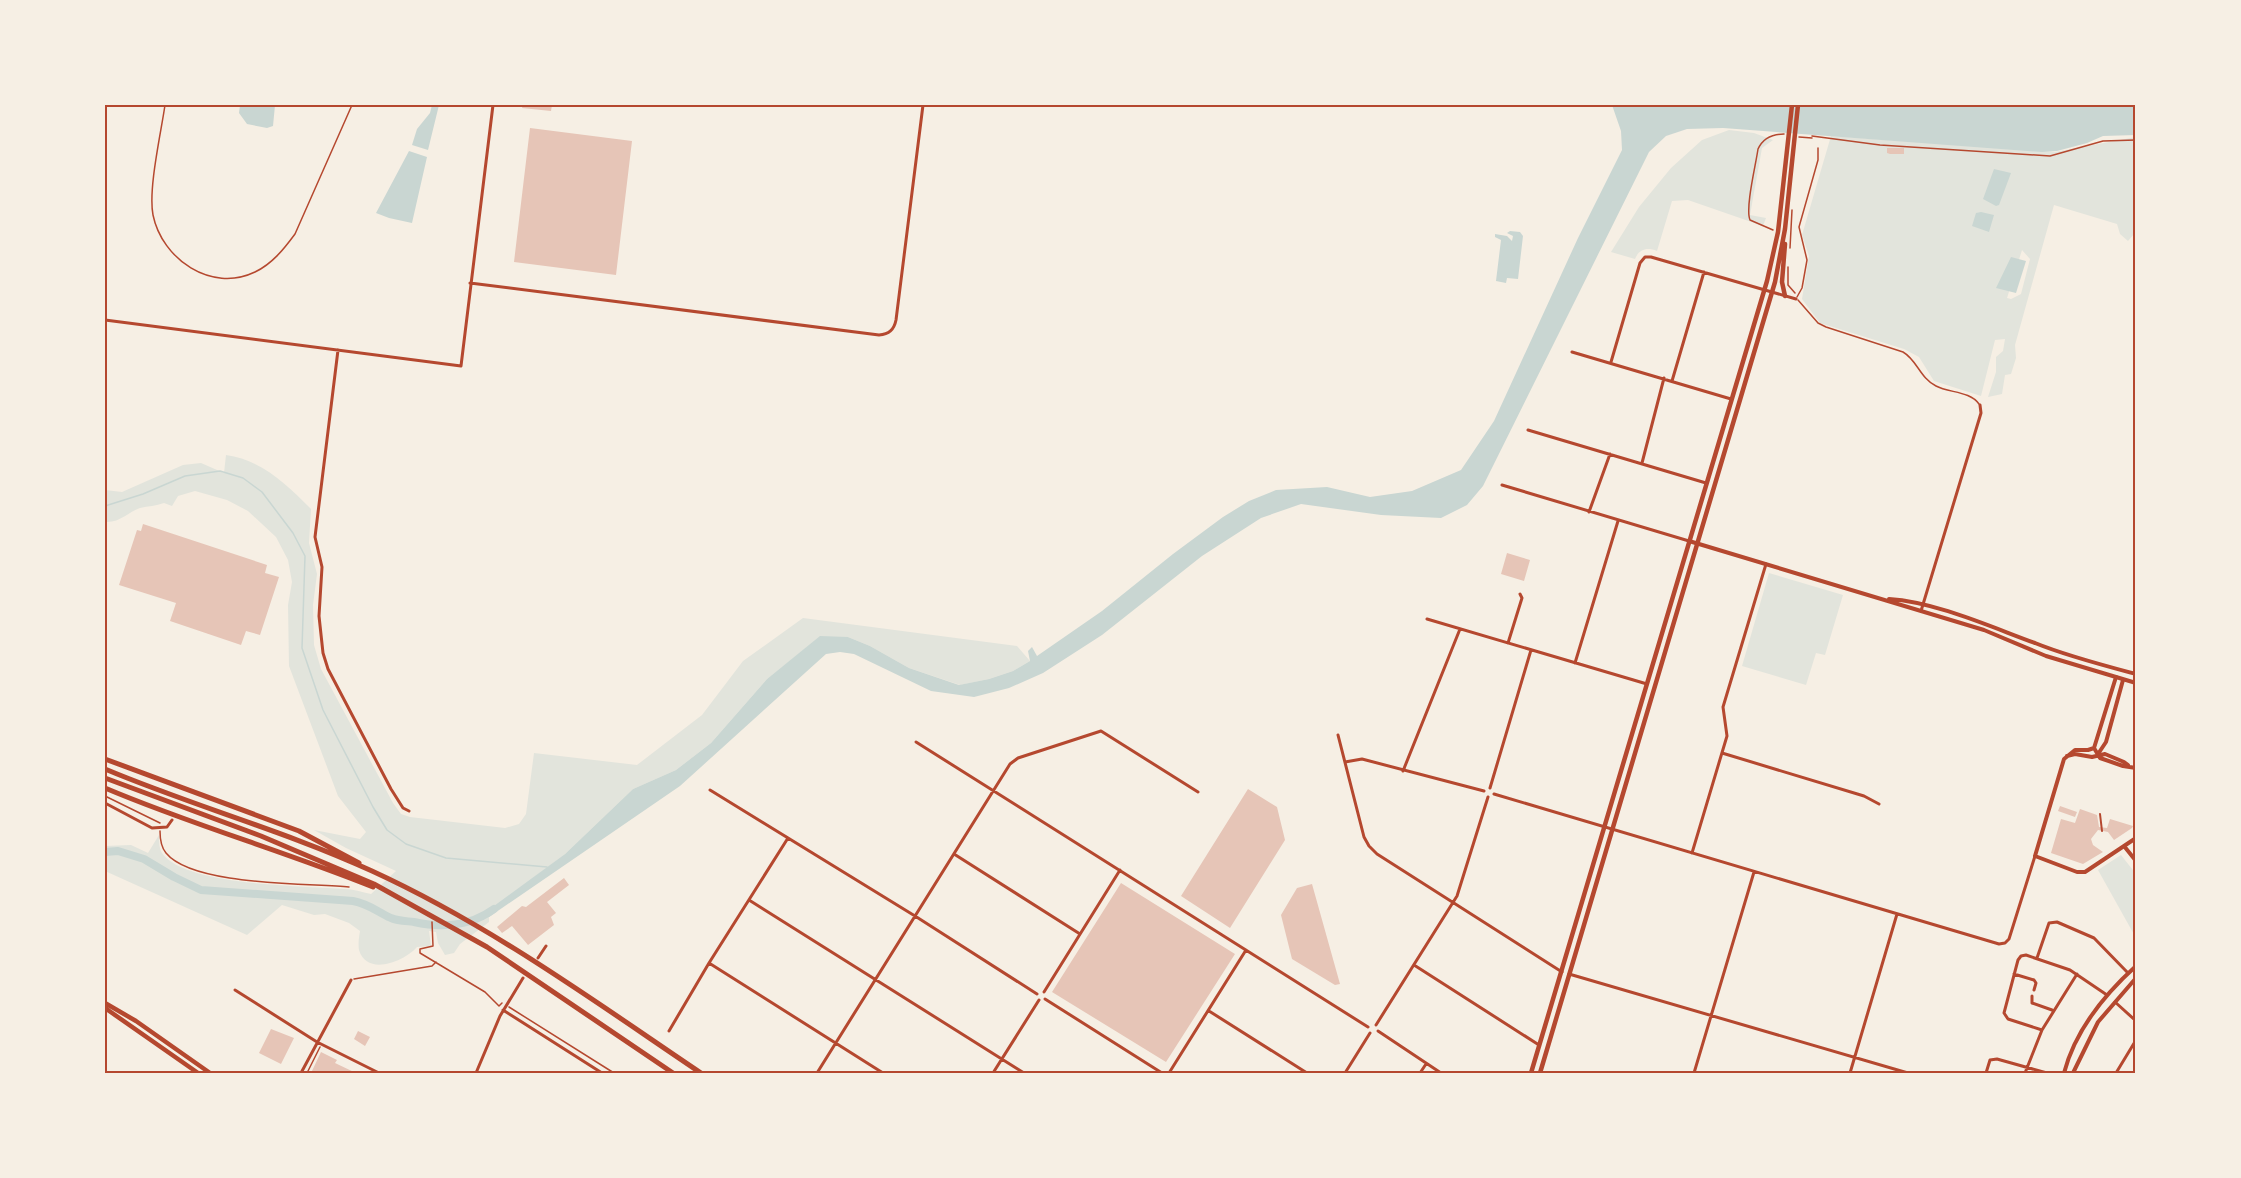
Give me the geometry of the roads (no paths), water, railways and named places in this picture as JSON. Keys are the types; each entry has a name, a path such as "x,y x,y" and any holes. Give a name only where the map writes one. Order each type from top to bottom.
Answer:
{"highway":[{"path":"1532,1073 1764,290 1779,225 1792,105"},
{"path":"1540,1073 1772,292 1785,229 1798,105"},
{"path":"1785,229 1785,261 1782,282 1785,296"},
{"path":"105,759 321,841 370,870"},
{"path":"105,769 269,829 370,870 453,911 551,972 701,1073"},
{"path":"105,778 261,836 391,894 487,947 673,1073"},
{"path":"105,788 187,820 354,876"},
{"path":"105,1003 210,1073"},
{"path":"105,1008 198,1073"}],"street":[{"path":"105,320 461,366 493,105"},
{"path":"470,283 879,335 891,331 896,320 923,105"},
{"path":"1611,362 1640,263 1645,257 1796,299"},
{"path":"1672,381 1704,272"},
{"path":"338,350 315,537 322,560 323,574 319,609 323,653 328,669 391,789 403,808 409,811"},
{"path":"1572,352 1731,399"},
{"path":"1642,463 1664,378"},
{"path":"1921,612 1981,413 1980,405"},
{"path":"1528,430 1706,483"},
{"path":"1589,512 1610,454"},
{"path":"1502,485 1885,599 1998,635 2046,656 2136,683"},
{"path":"1575,663 1618,520"},
{"path":"1692,853 1728,733 1724,707 1766,564"},
{"path":"1508,643 1522,597 1520,594"},
{"path":"1885,599 1923,606 1990,626 2048,648 2136,674"},
{"path":"1427,619 1647,684"},
{"path":"1403,771 1460,629"},
{"path":"1345,762 1362,759 1484,791 1490,788 1531,650"},
{"path":"2094,748 2118,669"},
{"path":"2066,756 2098,754 2106,742 2126,672"},
{"path":"817,1073 1010,764 1018,758 1101,731 1198,792"},
{"path":"1338,735 1364,837 1369,846 1377,854 1562,972"},
{"path":"916,742 1368,1027 1370,1033"},
{"path":"2094,748 2100,758 2136,768"},
{"path":"1490,788 1494,794 1612,830 1996,943 2005,943 2013,928 2062,762 2075,750 2094,748"},
{"path":"1722,753 1863,795 1879,804"},
{"path":"711,790 1037,994 1039,1000"},
{"path":"1484,791 1488,797"},
{"path":"1376,1025 1461,889 1488,797 1494,794"},
{"path":"105,803 153,828 167,827 172,819"},
{"path":"2100,814 2102,831"},
{"path":"669,1031 788,838"},
{"path":"2038,850 2041,857 2048,863 2077,872 2085,872 2136,838"},
{"path":"2035,856 2039,841"},
{"path":"2124,846 2136,861"},
{"path":"954,854 1080,934"},
{"path":"2035,856 2041,857"},
{"path":"1044,992 1120,870"},
{"path":"1694,1073 1754,872"},
{"path":"749,900 1024,1073"},
{"path":"1850,1073 1897,914"},
{"path":"2037,958 2046,928 2049,923 2057,922 2094,938 2128,973"},
{"path":"538,958 546,946"},
{"path":"1169,1073 1246,950"},
{"path":"2042,1030 2006,1018 2004,1011 2021,956 2026,955 2065,967 2107,995"},
{"path":"709,963 883,1073"},
{"path":"1414,964 1540,1045"},
{"path":"2068,1073 2063,1073 2081,1033 2107,995 2136,966"},
{"path":"1569,974 1908,1073"},
{"path":"2014,974 2034,980 2036,983 2034,990"},
{"path":"2025,1073 2042,1030 2077,974"},
{"path":"476,1073 503,1010 523,978"},
{"path":"2073,1073 2098,1022 2136,978"},
{"path":"301,1073 351,980"},
{"path":"235,990 317,1042 379,1073"},
{"path":"1037,994 1044,992"},
{"path":"1044,992 1047,996 1045,999"},
{"path":"2032,996 2032,1003 2053,1010"},
{"path":"993,1073 1039,1000 1045,999 1162,1073"},
{"path":"2114,1002 2136,1021"},
{"path":"503,1010 602,1073"},
{"path":"1209,1011 1307,1073"},
{"path":"1368,1027 1372,1024 1376,1025"},
{"path":"1376,1025 1378,1031 1441,1073"},
{"path":"1370,1033 1374,1034 1378,1031"},
{"path":"1345,1073 1370,1033"},
{"path":"2116,1073 2136,1040"},
{"path":"1986,1073 1992,1059 2047,1073"},
{"path":"1420,1073 1426,1064"}],"lane":[{"path":"1818,148 1818,160 1799,227 1807,261 1802,288 1796,299 1822,325 1903,352 1911,357 1922,375 1933,384 1972,398 1980,405"}],"waterway":[{"path":"105,506 143,494 185,476 220,471 243,478 262,492 293,533 305,556 302,648 323,710 387,830 406,844 446,858 547,867"},
{"path":"105,852 118,851 144,859 201,890 353,901 402,921 435,925 465,923 494,909"}]}
